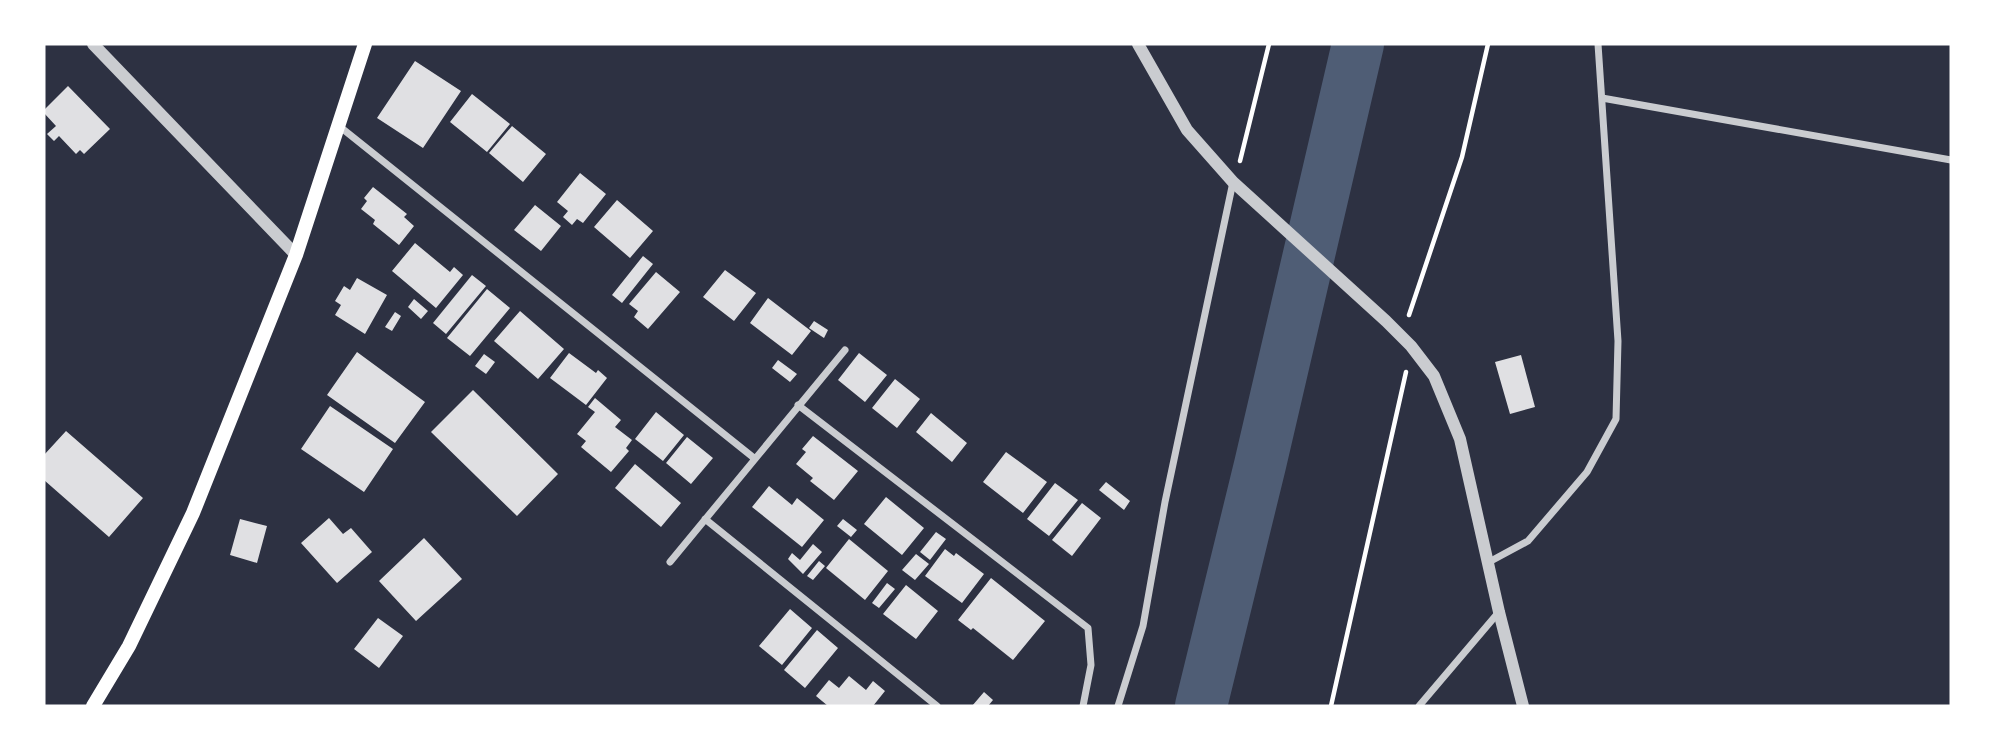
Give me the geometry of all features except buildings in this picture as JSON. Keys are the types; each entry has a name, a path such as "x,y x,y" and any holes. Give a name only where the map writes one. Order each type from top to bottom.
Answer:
{"main road":[{"path":"93,706 129,646 193,513 296,255 365,44"}],"street":[{"path":"93,44 296,255"},
{"path":"1138,44 1187,130 1233,182 1386,321 1411,346 1434,376 1460,439 1523,706"},
{"path":"1489,562 1528,541 1587,472 1615,419 1618,341 1598,44"},
{"path":"1602,98 1951,160"},
{"path":"339,126 754,458"},
{"path":"1118,706 1143,626 1165,502 1233,182"},
{"path":"670,562 845,350"},
{"path":"798,405 1088,628 1091,666 1083,706"},
{"path":"705,519 937,706"},
{"path":"1419,706 1499,612"}],"path":[{"path":"1233,182 1247,138 1269,44"},
{"path":"1331,706 1411,346 1409,311 1462,157 1488,44"}],"waterway":[{"path":"1201,706 1358,44"}]}
